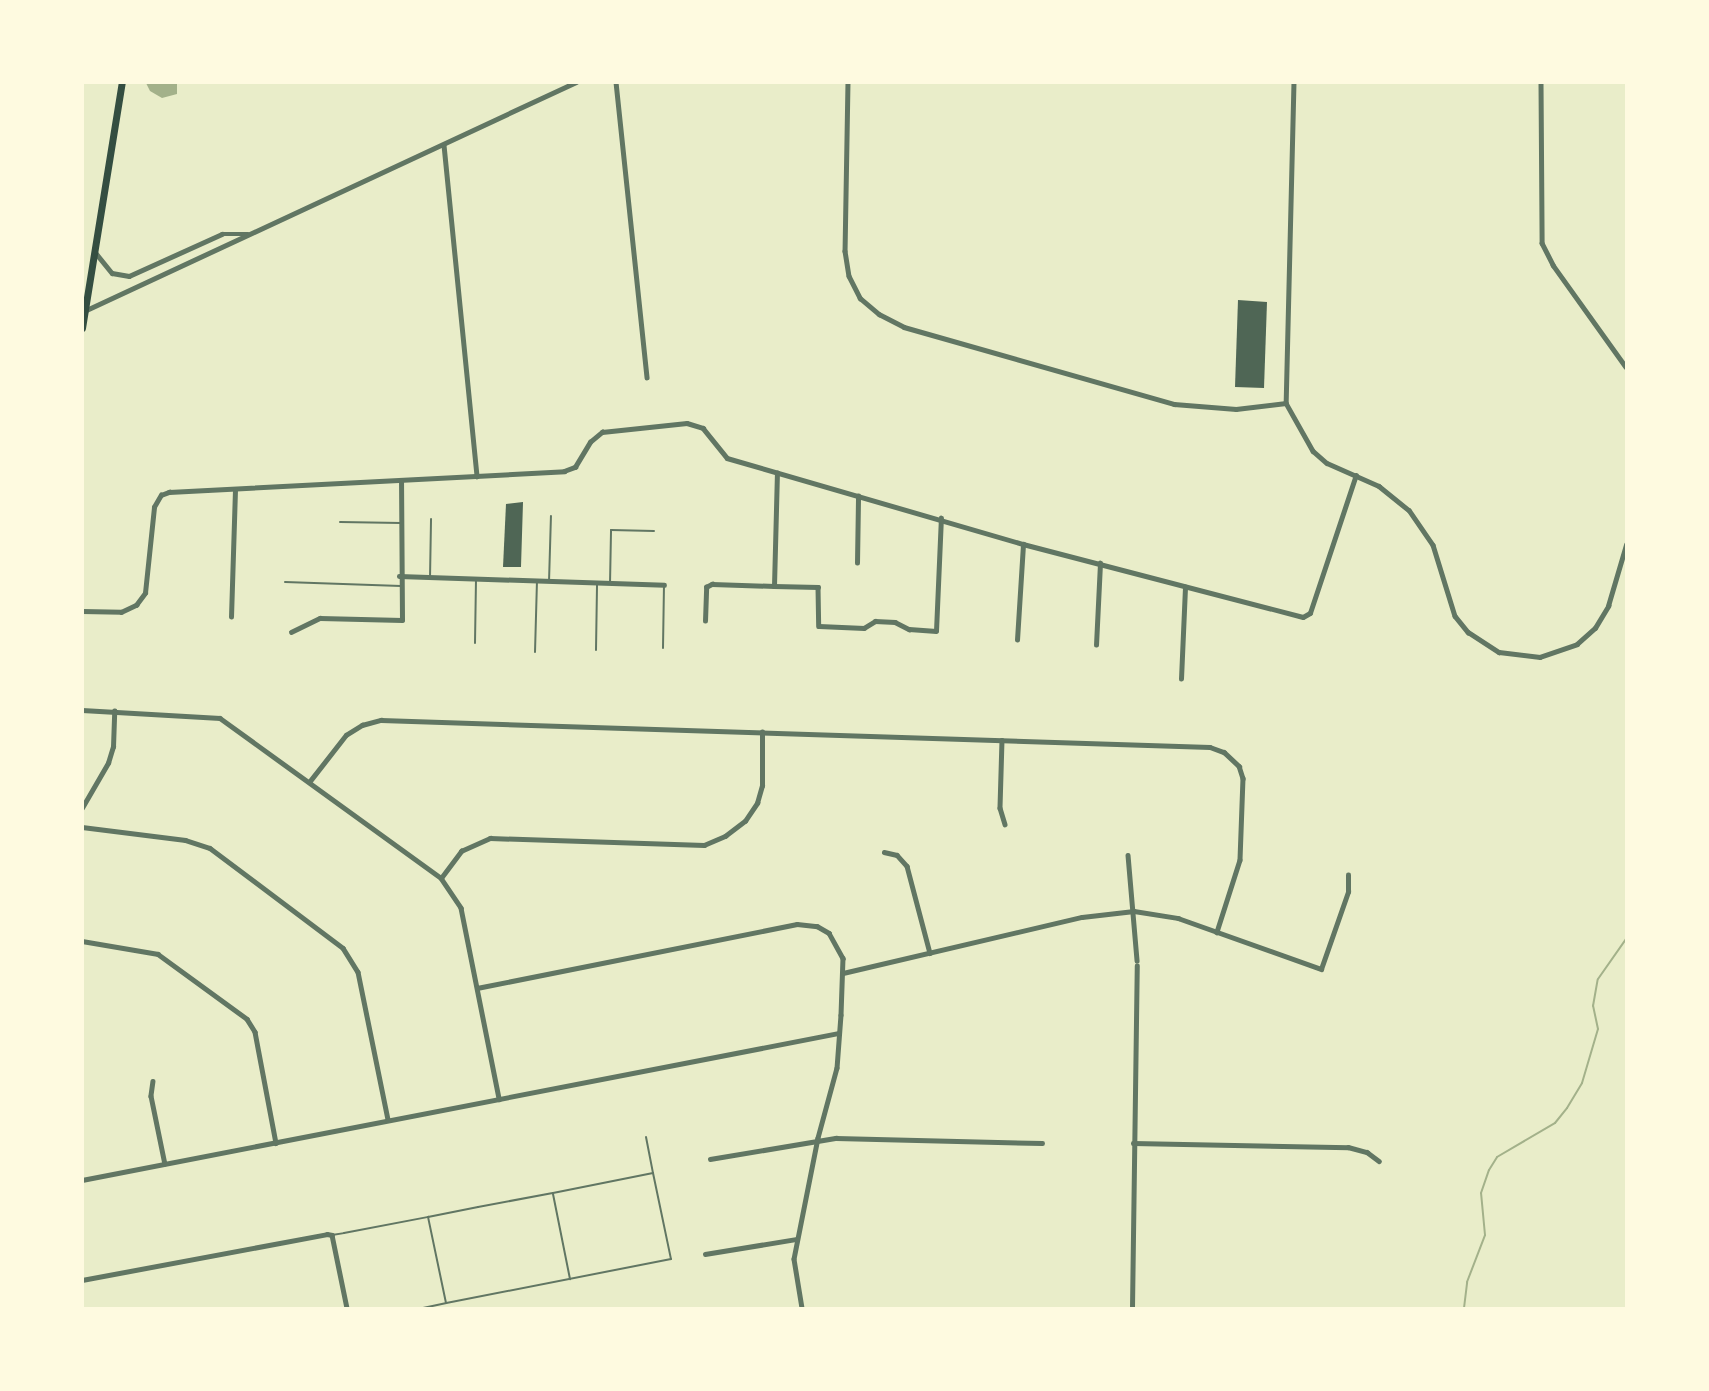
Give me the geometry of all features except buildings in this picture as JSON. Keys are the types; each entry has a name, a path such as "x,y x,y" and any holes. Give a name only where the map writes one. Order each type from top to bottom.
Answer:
{"main road":[{"path":"82,328 122,82"}],"street":[{"path":"84,311 576,82"},
{"path":"616,82 647,377"},
{"path":"848,82 844,251 849,276 860,298 879,314 904,327 1174,404 1236,409 1286,403"},
{"path":"1294,82 1286,403 1313,451 1328,463 1396,497 1409,510 1432,545 1445,592 1455,616 1481,643 1523,657 1557,653 1577,644 1595,628 1608,606 1626,545"},
{"path":"1541,82 1542,243 1553,266 1626,367"},
{"path":"444,145 477,476"},
{"path":"94,252 112,273 129,276 216,236 248,234"},
{"path":"82,611 121,612 136,605 145,593 152,515 161,495 169,492 570,470 602,432 687,423 703,428 727,458 941,518 1023,544 1303,617 1310,613 1356,475"},
{"path":"774,585 777,473"},
{"path":"291,632 320,618 402,620 402,586 399,576 401,481"},
{"path":"231,617 234,490"},
{"path":"857,563 858,496"},
{"path":"705,621 706,588 712,584 774,585 818,587 819,626 864,628 875,621 895,622 909,629 936,631 941,518"},
{"path":"1017,640 1023,544"},
{"path":"1096,645 1100,563"},
{"path":"399,576 664,585"},
{"path":"1181,679 1185,586"},
{"path":"82,710 220,718 441,878 461,908 499,1099"},
{"path":"82,808 108,763 113,747 114,711"},
{"path":"310,781 346,735 362,724 381,720 1171,745 1224,752 1239,766 1243,778 1242,813 1240,860 1218,932"},
{"path":"441,878 461,851 490,838 704,845 725,836 745,821 757,803 762,786 762,732"},
{"path":"1002,740 1000,808 1005,824"},
{"path":"82,827 185,840 210,848 343,948 358,972 388,1120"},
{"path":"884,852 897,855 907,866 930,953"},
{"path":"1128,855 1137,963 1132,1308"},
{"path":"843,972 1082,917 1134,912 1178,918 1321,969 1348,892 1348,876"},
{"path":"477,988 797,924 817,926 830,933 838,944 843,972 837,1068 818,1138 794,1259 802,1308"},
{"path":"82,941 158,954 247,1019 255,1032 276,1143"},
{"path":"82,1180 839,1033"},
{"path":"153,1081 151,1096 165,1164"},
{"path":"710,1159 818,1138 1042,1143"},
{"path":"1133,1143 1348,1148 1379,1161"},
{"path":"82,1280 322,1233 332,1235 347,1308"},
{"path":"705,1254 797,1239"}],"lane":[{"path":"549,582 551,516"},
{"path":"430,578 431,519"},
{"path":"340,522 401,523"},
{"path":"610,584 611,530 654,531"},
{"path":"475,643 476,579"},
{"path":"535,652 537,581"},
{"path":"285,582 402,586"},
{"path":"596,650 597,583"},
{"path":"663,648 664,585"},
{"path":"423,1308 670,1260 646,1137"},
{"path":"332,1235 653,1173"},
{"path":"553,1193 570,1279"},
{"path":"428,1217 446,1304"}],"shaded area":[{"path":"146,83 177,83 177,94 162,98 150,91"}],"waterway":[{"path":"1464,1308 1467,1282 1485,1235 1481,1193 1489,1170 1497,1157 1555,1123 1582,1083 1598,1029 1593,1006 1598,979 1626,939"}]}
